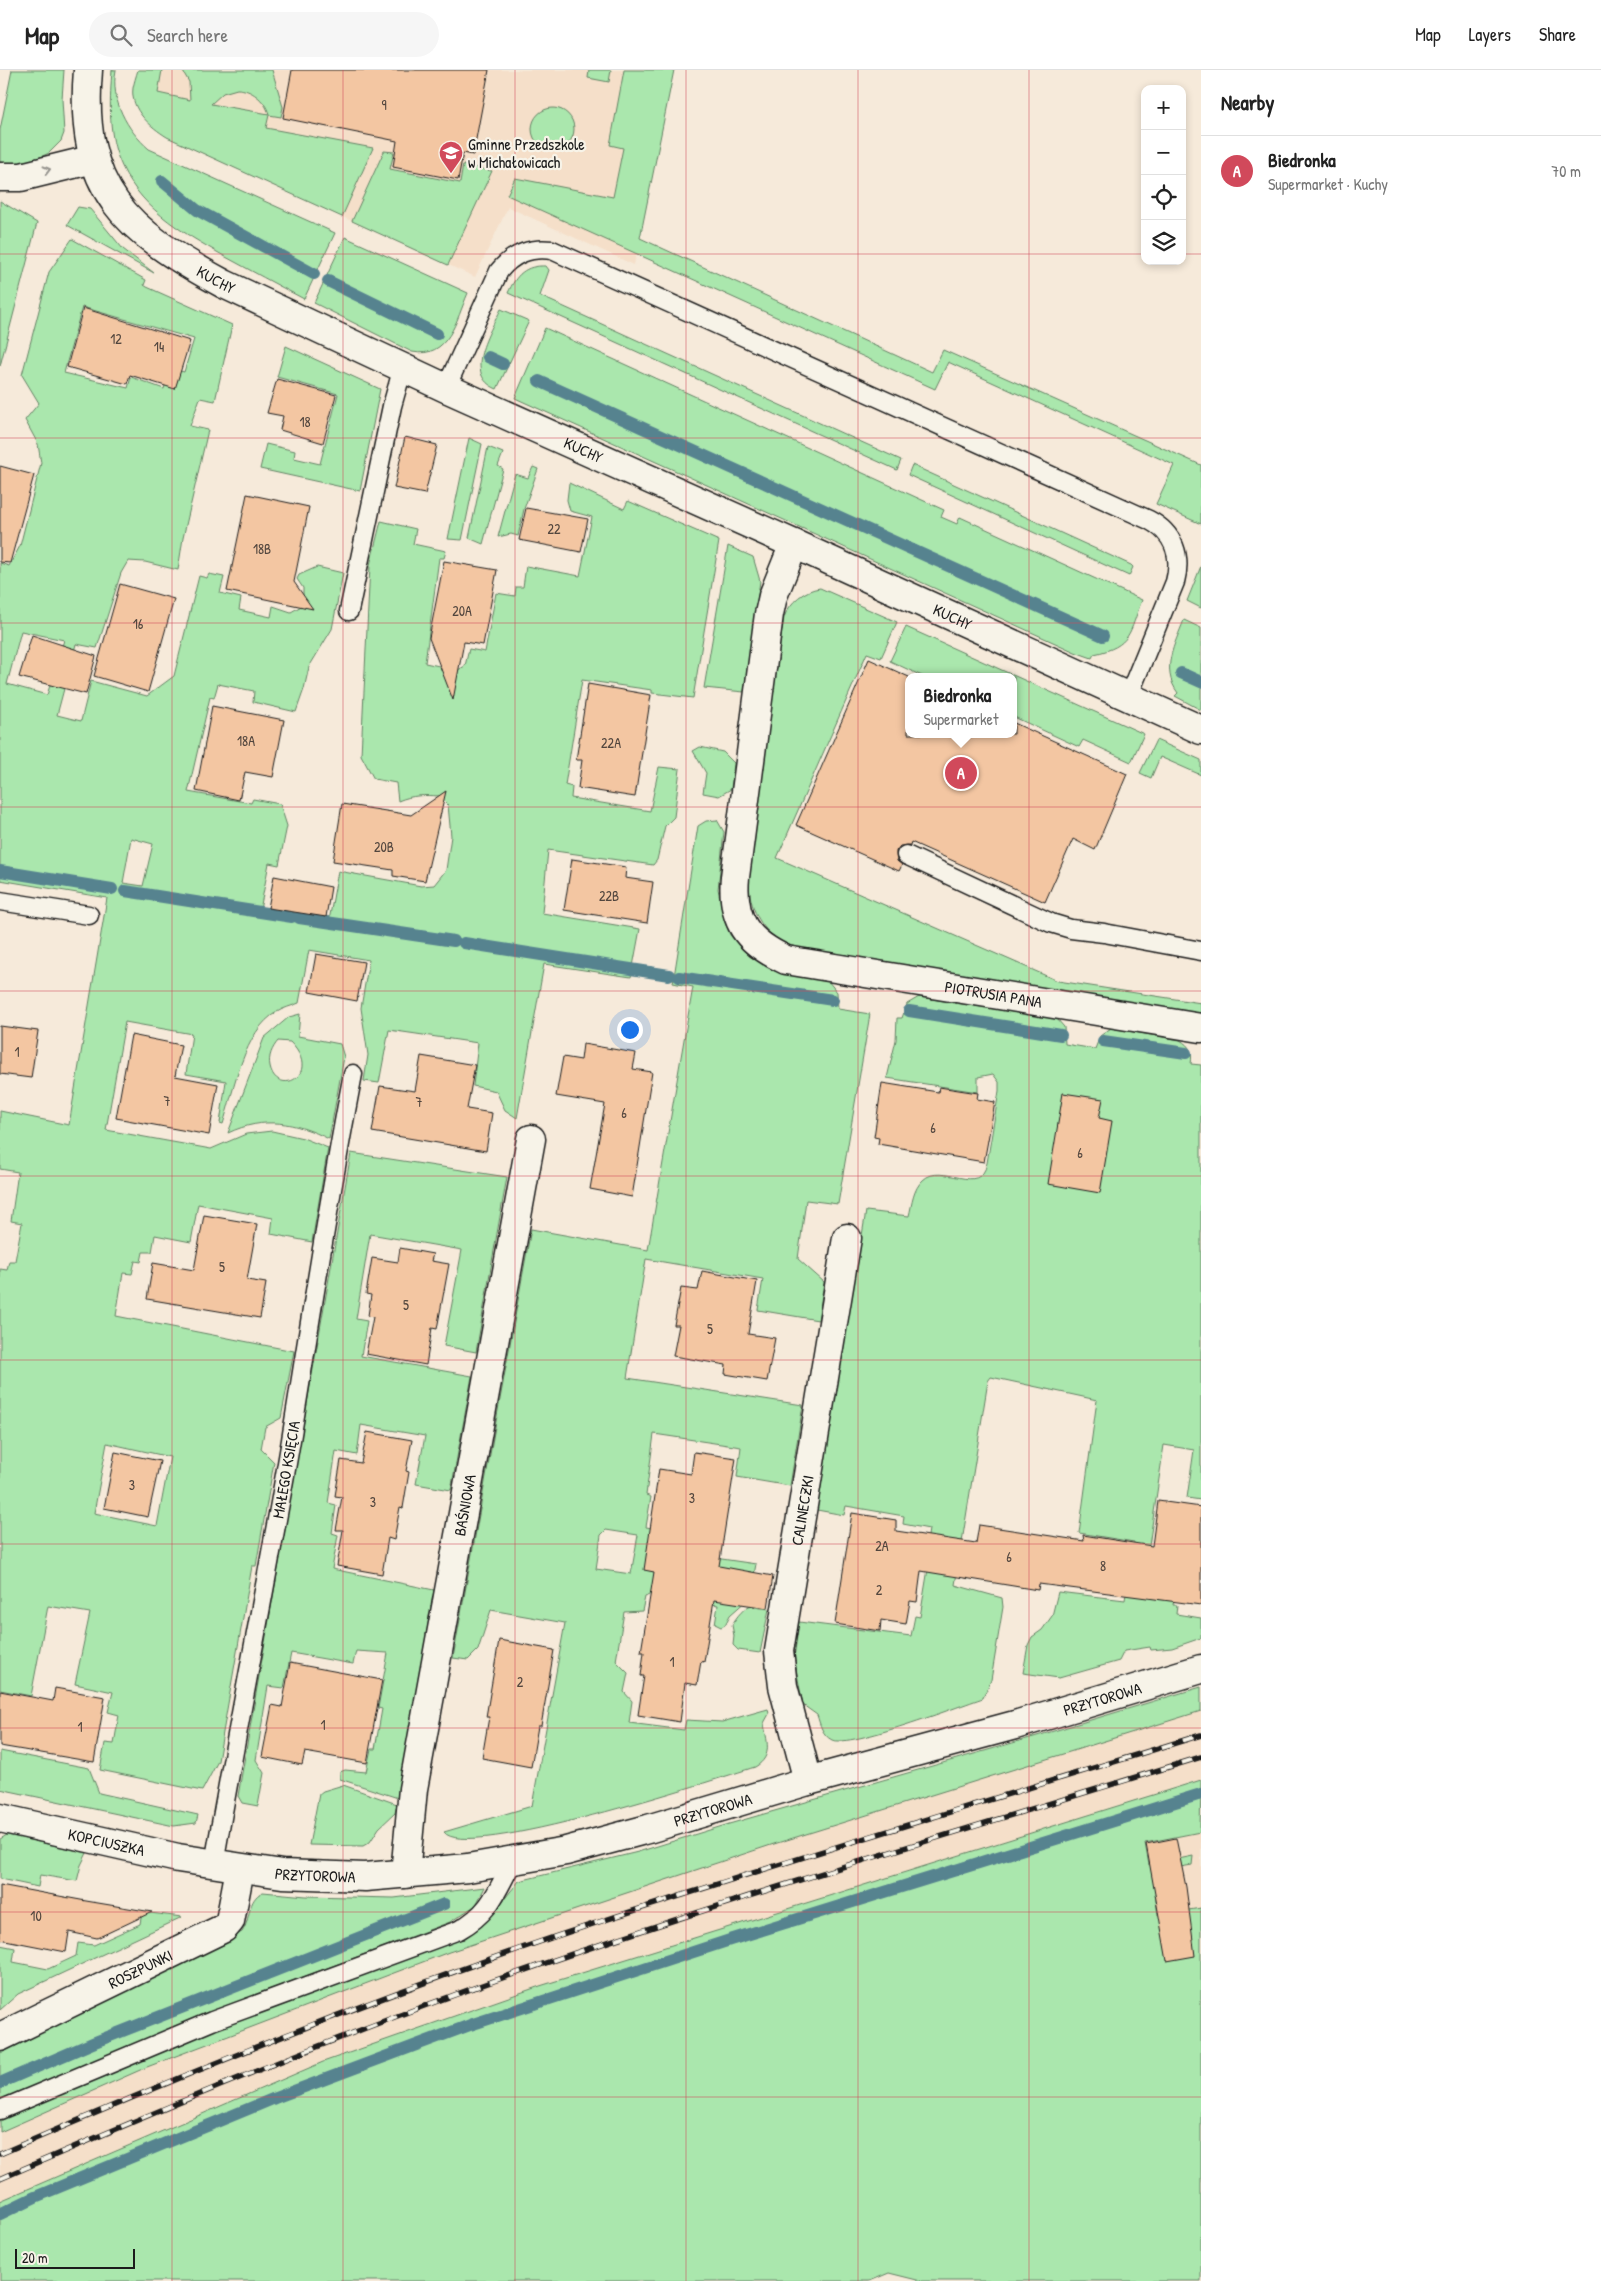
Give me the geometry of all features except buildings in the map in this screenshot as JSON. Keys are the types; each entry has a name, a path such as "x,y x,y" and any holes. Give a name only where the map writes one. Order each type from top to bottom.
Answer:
{"street":[{"name":"KUCHY","path":"88,70 86,107 89,136 94,158 108,189 124,215 144,234 166,250 224,284 446,388 1201,730"},
{"path":"0,177 21,177 94,158"},
{"name":"PIOTRUSIA PANA","path":"794,544 773,596 769,614 734,892 740,921 748,934 768,952 786,960 1201,1028"},
{"name":"BAŚNIOWA","path":"405,1874 415,1780 531,1139"},
{"name":"CALINECZKI","path":"808,1781 783,1686 779,1650 847,1238"},
{"name":"PRZYTOROWA","path":"227,1866 298,1876 335,1878 405,1874 513,1861 566,1851 648,1829 808,1781 1016,1725 1201,1669"},
{"name":"KOPCIUSZKA","path":"0,1818 152,1852 227,1866"},
{"name":"ROSZPUNKI","path":"0,2036 224,1928 230,1921 227,1866"}],"lane":[{"path":"446,388 499,271 514,256 528,250 552,250 1149,520 1164,530 1172,540 1178,567 1175,582 1128,697"},
{"path":"349,611 392,406 403,367"},
{"path":"906,855 1051,923 1071,929 1201,951"},
{"path":"0,901 89,914"},
{"name":"MAŁEGO KSIĘCIA","path":"227,1866 228,1772 291,1441 315,1284 353,1074"},
{"path":"0,2110 212,2021 459,1930 485,1912 513,1861"}],"shaded area":[{"name":"Gminne Przedszkole w Michałowicach","path":"138,70 674,70 634,265 508,207 475,277 177,142 135,84"},
{"path":"1201,1711 1201,1780 540,1986 323,2062 0,2201 0,2132 147,2067 449,1952 571,1910 774,1844"},
{"path":"1201,1809 1201,1919 1121,1905 1134,1830"}],"green space":[{"path":"12,70 64,70 62,99 64,133 61,141 49,153 28,163 0,165 0,130"},
{"path":"112,70 116,70 116,92 122,114 127,124 149,149 335,233 304,299 224,256 176,227 148,204 136,190 126,175 115,147 110,103"},
{"path":"138,70 162,70 158,93 190,100 189,82 182,70 272,70 283,107 281,117 269,115 266,128 373,148 342,217 161,133 148,123 135,104 133,88","holes":["237,89 257,96 269,114 211,104 223,93"]},
{"path":"589,70 611,70 609,82 588,78"},
{"path":"624,70 674,70 640,238 932,372 943,350 1201,465 1201,524 1156,504 1174,465 948,362 935,389 507,195 515,178 613,197 623,148 610,145"},
{"path":"557,108 565,111 571,117 574,129 571,141 565,147 549,150 541,147 535,141 532,125 535,117 541,111"},
{"path":"384,151 394,152 390,169 460,183 463,165 492,171 448,265 352,221"},
{"path":"0,201 37,223 0,366"},
{"path":"78,207 90,209 123,249 154,273 67,225"},
{"path":"345,237 468,293 455,325 443,344 435,350 425,353 412,352 314,303"},
{"path":"72,239 146,280 144,285 147,287 232,325 215,401 200,398 190,426 208,430 183,538 178,570 145,562 128,561 121,573 97,648 76,644 57,715 81,721 91,681 147,696 174,676 199,576 207,578 209,574 224,577 220,593 241,598 239,610 271,617 273,606 291,612 303,605 303,588 297,579 299,575 317,567 343,573 332,629 309,667 296,712 253,702 254,691 218,684 214,698 210,697 188,792 251,803 253,799 280,804 287,826 279,865 269,863 260,910 329,921 338,871 421,886 434,885 446,870 451,836 448,805 439,796 418,796 398,801 396,783 374,779 361,755 370,565 381,521 416,529 413,544 446,551 444,558 439,558 425,663 458,670 465,666 469,649 485,652 496,593 515,596 516,587 523,587 526,566 580,576 592,517 570,511 567,500 569,483 624,509 628,501 719,541 693,698 652,693 652,690 582,680 565,785 572,787 571,798 650,811 659,767 680,769 674,817 665,826 657,860 653,865 548,850 542,913 640,929 631,977 544,964 517,1118 505,1110 496,1091 473,1086 478,1043 389,1030 379,1083 364,1081 368,1055 361,1008 369,960 309,950 299,1003 277,1012 256,1032 248,1046 236,1078 223,1124 220,1123 226,1081 186,1074 192,1034 125,1022 106,1130 211,1149 246,1134 272,1131 303,1138 328,1148 312,1242 271,1234 273,1218 198,1204 191,1242 155,1235 152,1252 143,1252 141,1262 135,1261 132,1274 123,1273 116,1316 294,1351 281,1418 265,1427 261,1449 274,1462 256,1566 252,1566 218,1761 202,1791 100,1770 105,1743 114,1744 119,1715 108,1712 113,1692 75,1684 90,1613 48,1606 31,1696 0,1690 0,1269 7,1270 9,1261 15,1261 22,1223 11,1221 18,1172 0,1169 0,1111 69,1125 107,898 0,880 0,563 9,566 20,546 41,463 38,444 25,420 39,403 22,375 49,272","holes":["82,307 194,339 184,372 170,368 164,389 131,377 128,388 64,373","21,631 64,640 47,695 7,684","131,838 153,844 143,886 123,883","107,1443 170,1457 157,1526 94,1513"]},
{"path":"546,266 549,270 540,296 901,460 897,470 508,293 514,281 522,272 532,267"},
{"path":"501,309 529,321 497,389 487,382 481,374 480,364 486,341"},
{"path":"545,328 944,510 941,517 957,524 960,517 1142,600 1131,629 1116,647 1094,654 1092,658 1075,652 515,398"},
{"path":"286,346 380,389 360,491 260,469 266,444 295,451 294,458 320,464 338,394 277,377"},
{"path":"469,438 482,444 462,540 448,539"},
{"path":"488,447 503,453 498,466 503,469 483,544 469,538"},
{"path":"912,465 1131,565 1133,567 1129,576 908,475"},
{"path":"533,467 538,469 524,509 518,536 511,534 498,537 515,474 528,478"},
{"path":"728,546 753,557 760,581 744,692 704,688"},
{"path":"1201,566 1201,608 1187,601"},
{"path":"820,588 897,622 881,658 867,653 777,858 1058,981 1201,1003 1201,1014 795,947 779,940 767,930 757,916 751,900 750,876 784,617 790,606 798,598 808,591"},
{"path":"1184,620 1201,628 1201,710 1175,696 1178,693 1170,675 1173,647"},
{"path":"906,627 1008,673 916,673 890,661"},
{"path":"1017,677 1144,734 1131,762 1083,740 1079,747 1017,718"},
{"path":"1156,740 1201,760 1201,775 1160,757 1151,778 1140,773"},
{"path":"700,747 723,752 734,763 731,789 719,796 703,793 706,773 693,751"},
{"path":"717,820 724,832 718,889 725,923 730,935 749,956 775,971 828,981 837,992 838,1009 870,1014 838,1204 806,1200 798,1259 824,1282 818,1320 758,1310 763,1279 646,1259 627,1378 803,1405 790,1486 737,1477 741,1447 654,1434 646,1495 651,1497 646,1527 670,1531 667,1551 756,1564 751,1591 747,1600 730,1615 725,1625 721,1627 715,1624 718,1605 651,1594 645,1597 642,1611 624,1612 616,1661 628,1673 624,1692 632,1701 629,1723 684,1730 686,1720 722,1722 768,1709 769,1714 764,1723 767,1753 761,1763 755,1767 645,1801 541,1828 496,1836 462,1838 444,1832 532,1806 565,1623 491,1610 478,1650 468,1660 453,1658 531,1229 648,1250 693,987 673,983 698,826 706,821","holes":["606,1530 638,1535 631,1574 596,1569 601,1535"]},
{"path":"919,997 1057,1019 1064,1027 1065,1044 1095,1049 1100,1036 1111,1028 1180,1040 1190,1050 1192,1056 1191,1064 1201,1065 1201,1500 1187,1498 1194,1450 1164,1445 1149,1546 1181,1552 1173,1605 1177,1605 1176,1614 1201,1618 1201,1638 1172,1648 1151,1650 1150,1647 1124,1651 1119,1661 1059,1678 1023,1673 1028,1645 1032,1637 1042,1630 1052,1616 1058,1592 1125,1600 1134,1542 1079,1533 1097,1400 991,1377 988,1381 955,1585 1002,1598 1003,1607 991,1680 983,1698 860,1738 843,1741 832,1740 820,1726 817,1715 803,1705 794,1658 799,1622 911,1636 915,1616 920,1617 930,1557 925,1556 929,1529 903,1524 904,1516 846,1506 844,1515 817,1510 866,1211 909,1216 917,1188 923,1180 931,1175 940,1174 969,1179 977,1178 983,1173 987,1163 999,1091 999,1082 993,1074 978,1077 978,1092 887,1078 896,1040 897,1018 902,1018 907,1004"},
{"path":"300,1014 298,1036 340,1044 344,1057 329,1139 304,1128 279,1123 254,1124 228,1133 264,1038 289,1017","holes":["278,1041 290,1042 299,1054 302,1065 300,1073 295,1079 280,1081 274,1076 270,1066 270,1056"]},
{"path":"351,1153 507,1177 476,1352 444,1346 462,1250 370,1234 356,1319 367,1321 361,1356 472,1376 451,1490 416,1484 425,1436 361,1425 357,1455 336,1451 328,1503 336,1505 332,1533 338,1535 332,1569 434,1590 398,1798 340,1779 340,1772 345,1770 366,1772 371,1749 375,1749 382,1709 378,1708 388,1653 356,1651 353,1664 291,1653 284,1688 268,1686 256,1760 264,1773 258,1806 242,1803 238,1796"},
{"path":"754,1604 754,1607 769,1609 760,1653 738,1650 733,1645 732,1625 741,1612"},
{"path":"1201,1687 1201,1711 774,1844 449,1952 147,2067 0,2132 0,2119 191,2039 446,1943 489,1918 519,1881 638,1852"},
{"path":"0,1751 89,1768 99,1793 198,1815 196,1823 174,1826 0,1789"},
{"path":"1201,1780 1200,1832 1145,1843 1149,1865 1193,1856 1192,1865 1169,1869 1172,1891 1155,1894 1158,1915 1201,1908 1201,2281 921,2281 889,2273 870,2281 0,2281 0,2201 323,2062 540,1986"},
{"path":"343,1785 397,1804 395,1813 379,1828 370,1842 363,1846 309,1845 319,1794"},
{"path":"7,1835 87,1853 81,1865 77,1881 40,1875 38,1887 0,1879 0,1839"},
{"path":"485,1887 476,1905 450,1922 210,2012 0,2100 0,2050 242,1932 254,1899 263,1892 306,1896 394,1898"},
{"path":"142,1912 182,1917 18,1994 0,2010 0,1945 15,1948 13,1962 48,1969 76,1956 78,1943 94,1945 140,1924"}],"waterway":[{"path":"162,181 197,210 314,274"},
{"path":"328,281 437,334"},
{"path":"488,357 503,364"},
{"path":"539,381 1103,636"},
{"path":"1181,673 1201,682"},
{"path":"0,871 112,889"},
{"path":"125,891 292,917"},
{"path":"299,918 454,941"},
{"path":"464,943 669,975"},
{"path":"679,977 833,1000"},
{"path":"909,1011 1061,1035"},
{"path":"1103,1041 1186,1053"},
{"path":"0,2214 35,2197 275,2098 470,2025 730,1940 1201,1794"},
{"path":"0,2083 95,2042 444,1904"}],"railway":[{"path":"0,2154 298,2030 525,1947 751,1873 1201,1735"},
{"path":"0,2179 227,2083 341,2037 457,1994 735,1901 1201,1757"}],"place":[{"name":"Gminne Przedszkole w Michałowicach","path":"451,174"},
{"name":"Biedronka","path":"961,773"}]}
